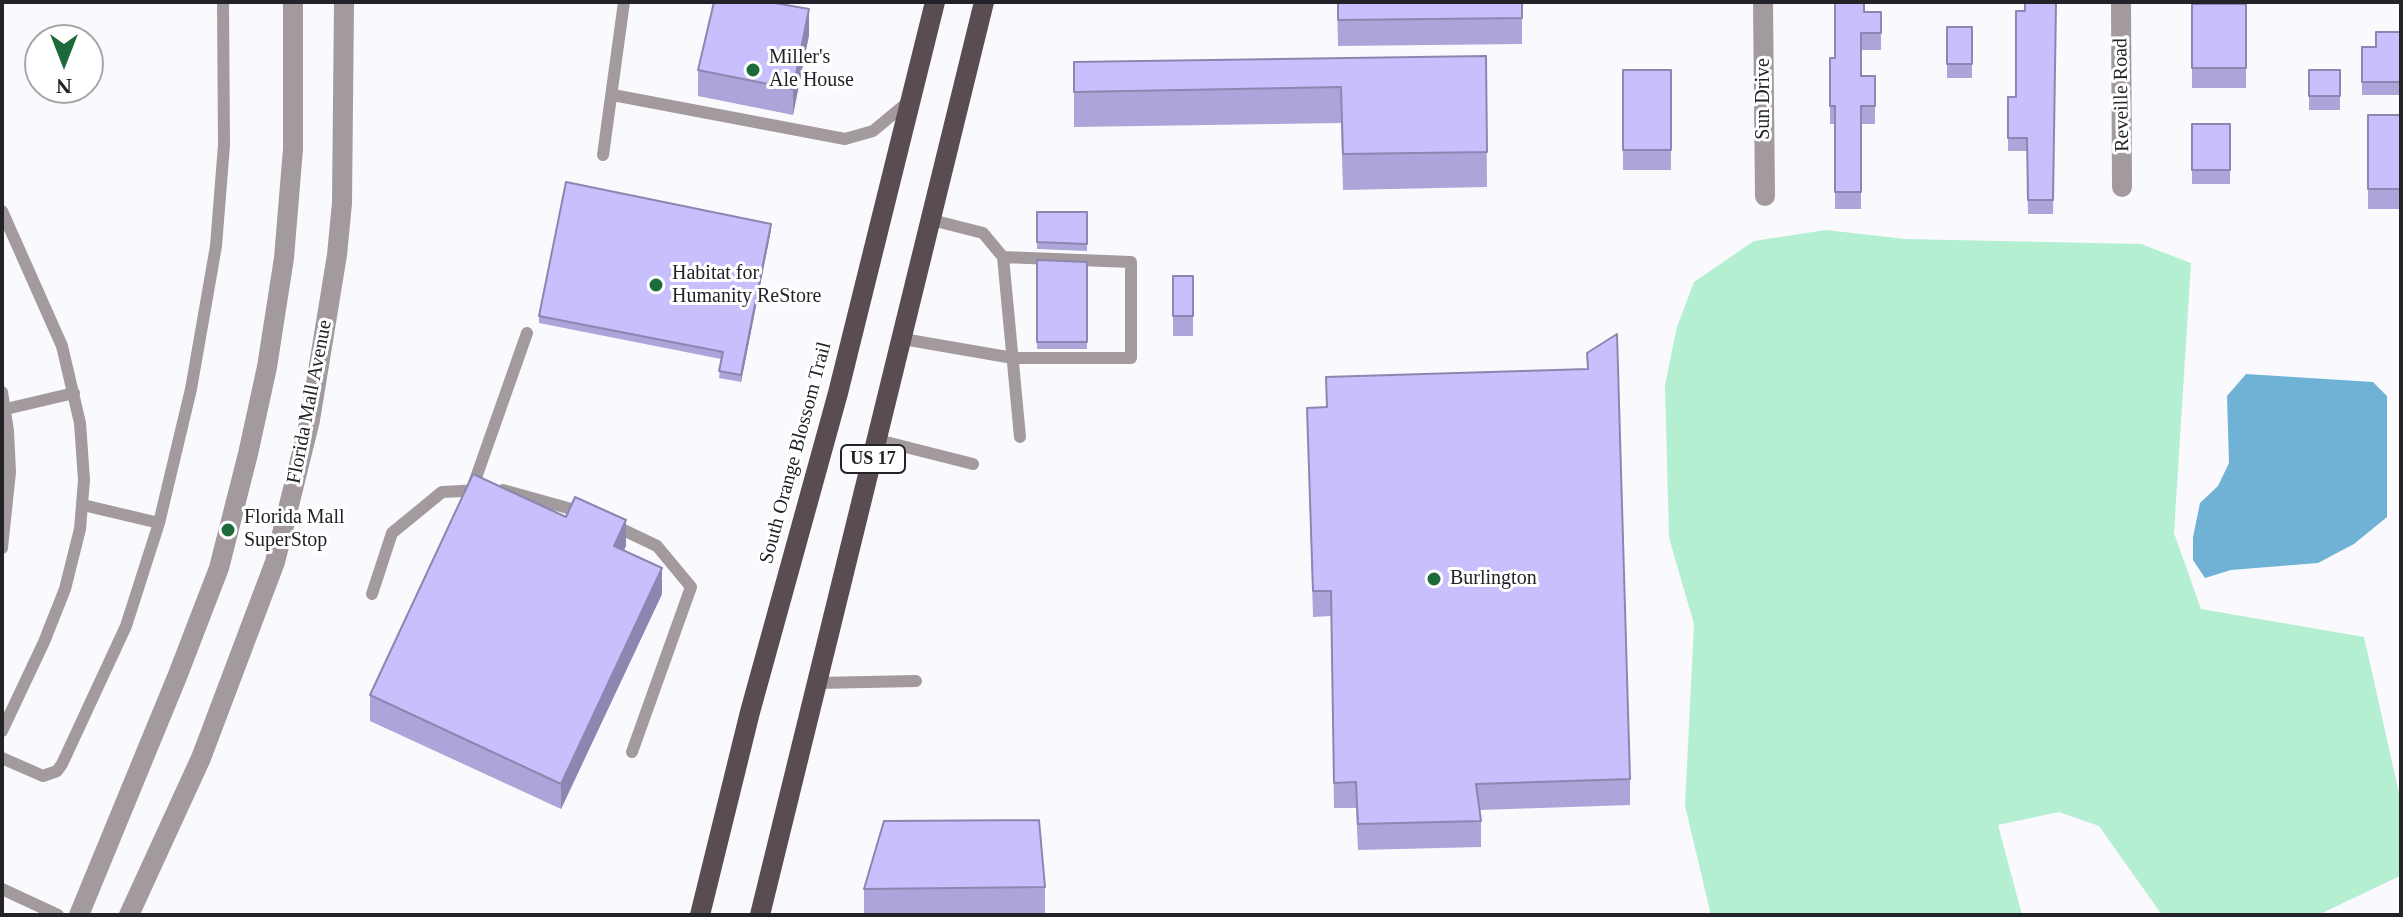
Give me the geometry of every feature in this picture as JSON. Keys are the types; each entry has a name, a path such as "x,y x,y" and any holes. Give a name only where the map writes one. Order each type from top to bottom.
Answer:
{"main road":[{"name":"South Orange Blossom Trail","path":"700,915 750,712 842,379 935,2"},
{"name":"US 17","path":"760,915 984,2"}],"street":[{"path":"79,915 219,568 248,454 267,367 284,258 293,149 293,2"},
{"name":"Florida Mall Avenue","path":"129,915 201,758 275,562 310,420 341,216 345,114 344,2"},
{"name":"Sun Drive","path":"1763,2 1765,196"},
{"name":"Reveille Road","path":"2121,2 2122,187"}],"lane":[{"path":"2,758 43,776 57,771 62,764 126,626 159,523 186,416 216,246 224,145 223,2"},
{"path":"603,155 624,2"},
{"path":"613,95 845,139 873,131 911,100"},
{"path":"2,211 53,321 74,393 83,450 83,505 65,589 2,731"},
{"path":"932,220 983,233 1003,257 1020,437"},
{"path":"903,339 1013,358 1131,358 1131,262 1003,257"},
{"path":"472,490 527,333"},
{"path":"2,392 10,472 2,548"},
{"path":"6,409 74,393"},
{"path":"878,440 973,464"},
{"path":"372,594 392,533 442,492 498,489 593,515"},
{"path":"83,505 159,523"},
{"path":"606,522 657,546 691,587 632,752"},
{"path":"817,683 916,681"},
{"path":"2,889 58,915"}],"green space":[{"path":"1826,230 1905,239 2141,244 2191,263 2174,533 2201,609 2364,637 2401,802 2400,876 2318,915 2162,915 2099,826 2059,812 1998,825 2022,915 1711,915 1685,806 1694,624 1669,538 1665,385 1677,327 1694,282 1754,241"}],"water":[{"path":"2246,374 2373,382 2387,396 2387,517 2354,544 2318,563 2231,570 2205,578 2193,560 2193,537 2200,503 2218,486 2229,463 2227,396"}],"building":[{"path":"714,2 769,2 809,9 793,89 698,70"},
{"path":"1338,2 1522,2 1522,18 1338,20"},
{"path":"1835,2 1864,2 1864,12 1881,12 1881,33 1861,33 1861,76 1875,76 1875,106 1861,106 1861,192 1835,192 1835,106 1830,106 1830,58 1835,58"},
{"path":"2025,2 2056,2 2053,200 2028,200 2027,138 2008,138 2008,97 2016,97 2016,11 2025,11"},
{"path":"2192,4 2246,4 2246,68 2192,68"},
{"path":"1947,27 1972,27 1972,64 1947,64"},
{"path":"2376,32 2401,32 2401,82 2362,82 2362,47 2376,47"},
{"path":"1486,56 1487,152 1343,154 1341,87 1074,92 1074,62"},
{"path":"1623,70 1671,70 1671,150 1623,150"},
{"path":"2309,70 2340,70 2340,96 2309,96"},
{"path":"2368,115 2401,115 2401,189 2368,189"},
{"path":"2192,124 2230,124 2230,170 2192,170"},
{"path":"566,182 771,224 741,375 719,371 723,352 539,316"},
{"path":"1037,212 1087,212 1087,244 1037,242"},
{"path":"1037,260 1087,262 1087,342 1037,342"},
{"path":"1173,276 1193,276 1193,316 1173,316"},
{"path":"1617,334 1630,779 1476,784 1481,821 1358,824 1356,782 1334,783 1331,591 1313,591 1307,408 1327,407 1326,377 1588,369 1587,353"},
{"path":"473,474 566,517 575,497 626,520 614,546 662,568 561,784 370,695"},
{"path":"1039,820 1045,887 864,889 884,821"}],"place":[{"name":"Miller's Ale House","path":"753,70"},
{"name":"Habitat for Humanity ReStore","path":"656,285"},
{"name":"Florida Mall SuperStop","path":"228,530"},
{"name":"Burlington","path":"1434,579"}]}
